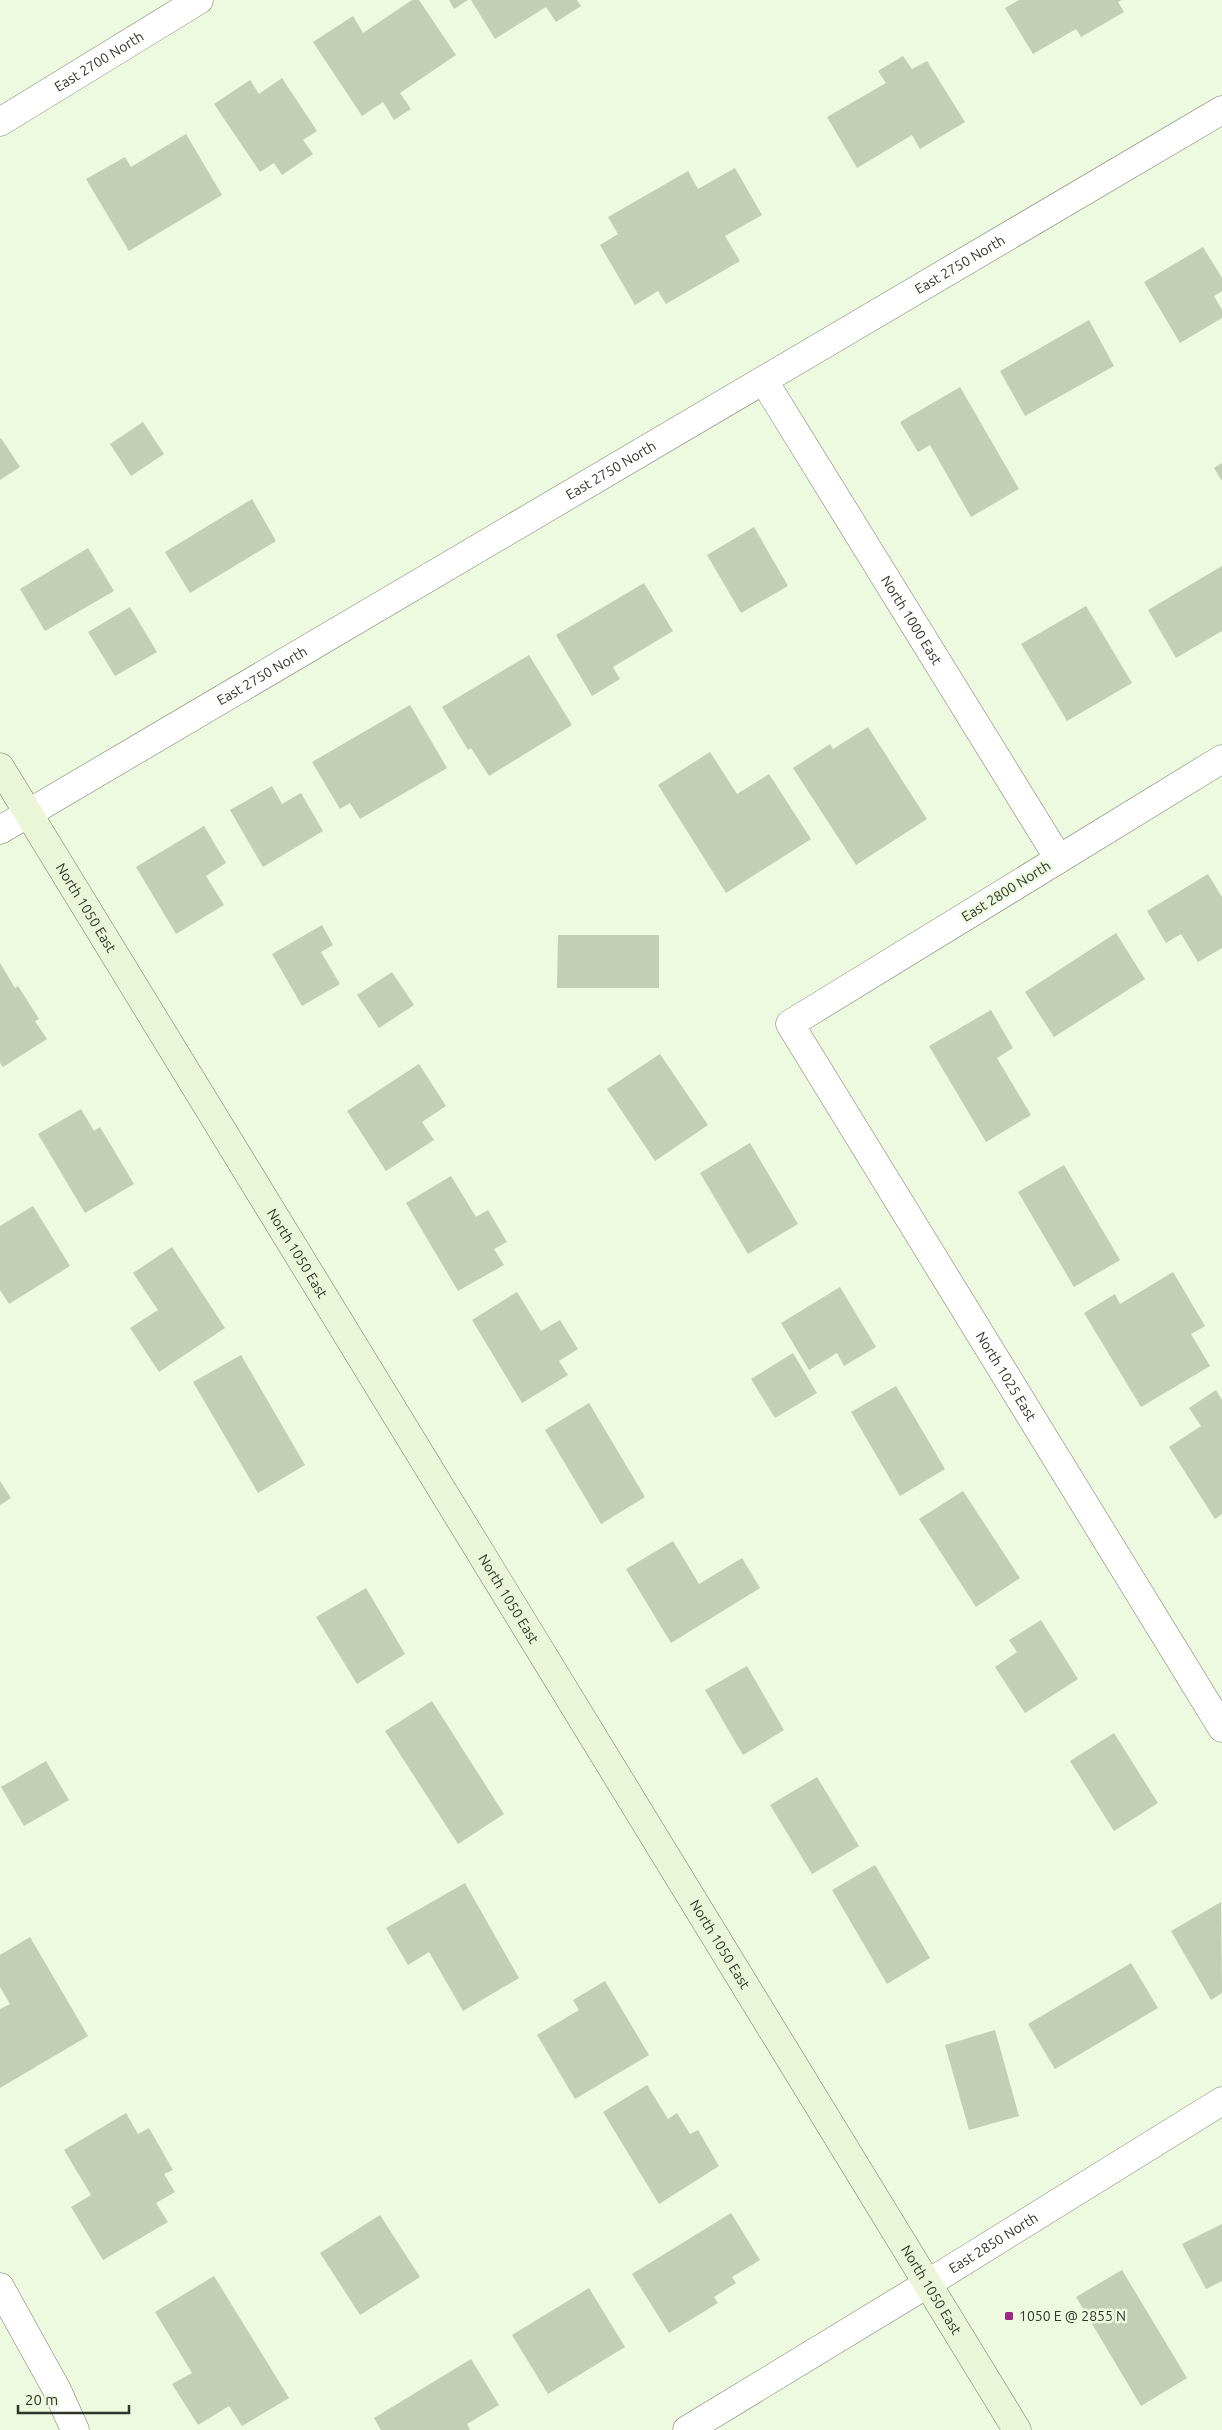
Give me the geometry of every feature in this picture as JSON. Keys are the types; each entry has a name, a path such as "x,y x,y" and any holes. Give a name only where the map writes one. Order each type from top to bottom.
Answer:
{"main road":[{"name":"North 1050 East","path":"0,766 1017,2430"}],"street":[{"name":"East 2700 North","path":"0,122 199,0"},
{"name":"East 2750 North","path":"0,830 1222,110"},
{"name":"North 1000 East","path":"764,381 1059,858"},
{"name":"East 2800 North","path":"790,1024 1222,759"},
{"name":"North 1025 East","path":"790,1024 1222,1728"},
{"name":"East 2850 North","path":"687,2430 1222,2101"},
{"path":"0,2287 57,2390 75,2430"}],"building":[{"path":"412,0 419,0 456,55 400,93 411,109 394,120 383,102 362,116 313,42 353,16 363,33"},
{"path":"449,0 468,0 454,9"},
{"path":"471,0 577,0 581,6 556,22 546,7 495,39"},
{"path":"1019,0 1122,0 1118,2 1124,12 1081,37 1076,29 1033,54 1005,8"},
{"path":"903,56 912,69 927,61 965,122 920,149 912,135 857,168 827,117 886,83 878,71"},
{"path":"282,78 317,131 303,140 313,154 282,175 274,163 260,172 214,104 250,80 259,94"},
{"path":"186,134 222,195 129,251 86,179 125,157 131,167"},
{"path":"735,168 762,215 725,236 740,261 666,304 658,291 635,305 600,245 618,234 608,217 688,171 698,189"},
{"path":"1203,247 1222,278 1222,291 1214,296 1222,310 1222,318 1180,343 1144,282"},
{"path":"1089,320 1114,366 1025,416 1000,371"},
{"path":"960,387 1019,489 971,517 930,445 918,452 900,422"},
{"path":"143,422 164,454 131,476 110,444"},
{"path":"0,439 20,467 0,480"},
{"path":"1222,463 1222,481 1214,468"},
{"path":"252,499 276,541 190,593 165,552"},
{"path":"754,527 788,586 741,613 707,555"},
{"path":"88,548 114,591 45,631 20,589"},
{"path":"1222,566 1222,631 1176,658 1148,610"},
{"path":"644,583 673,631 613,667 620,679 592,696 556,635"},
{"path":"1086,606 1132,683 1067,721 1021,644"},
{"path":"130,607 157,652 115,676 88,632"},
{"path":"529,655 572,725 489,776 471,748 468,750 442,707"},
{"path":"410,705 447,768 360,819 350,803 340,809 312,762"},
{"path":"868,727 927,819 856,865 793,768 830,744 833,749"},
{"path":"710,752 737,794 769,774 811,839 726,893 658,785"},
{"path":"272,786 282,804 301,793 323,831 263,867 230,810"},
{"path":"204,826 226,863 206,876 224,905 176,934 136,867"},
{"path":"1208,874 1222,897 1222,948 1198,962 1181,934 1166,943 1147,911"},
{"path":"322,925 333,945 321,952 340,984 302,1006 272,954"},
{"path":"1116,933 1145,979 1054,1037 1025,992"},
{"path":"558,935 659,935 659,988 557,988"},
{"path":"0,963 15,988 18,986 39,1019 35,1021 47,1039 3,1067 0,1063"},
{"path":"392,972 414,1005 379,1028 357,995"},
{"path":"991,1010 1013,1048 997,1058 1031,1115 986,1142 929,1046"},
{"path":"660,1054 708,1125 655,1161 607,1089"},
{"path":"419,1064 446,1106 422,1122 434,1140 386,1171 347,1111"},
{"path":"81,1109 94,1131 100,1127 134,1184 85,1213 38,1134"},
{"path":"750,1143 798,1224 748,1254 700,1173"},
{"path":"1064,1165 1120,1260 1074,1287 1018,1192"},
{"path":"451,1176 476,1217 488,1210 507,1242 494,1249 504,1265 458,1291 406,1203"},
{"path":"33,1206 70,1266 9,1304 0,1290 0,1226"},
{"path":"172,1247 225,1328 159,1372 130,1328 158,1310 133,1273"},
{"path":"1173,1272 1205,1326 1191,1334 1210,1366 1141,1407 1084,1313 1115,1294 1120,1304"},
{"path":"840,1287 876,1347 844,1366 837,1353 809,1370 781,1323"},
{"path":"517,1292 541,1331 560,1320 578,1349 559,1361 568,1375 522,1403 472,1320"},
{"path":"793,1353 817,1393 775,1418 751,1379"},
{"path":"241,1355 305,1465 258,1493 193,1382"},
{"path":"896,1386 945,1469 900,1496 851,1412"},
{"path":"1216,1390 1222,1400 1222,1514 1215,1519 1169,1447 1201,1426 1189,1408"},
{"path":"589,1403 645,1497 601,1524 545,1430"},
{"path":"0,1481 11,1498 0,1505"},
{"path":"963,1491 1020,1578 976,1607 919,1519"},
{"path":"673,1541 699,1584 742,1558 760,1588 671,1643 626,1569"},
{"path":"366,1588 405,1654 357,1684 316,1617"},
{"path":"1041,1620 1078,1679 1025,1713 995,1667 1017,1652 1009,1640"},
{"path":"747,1666 784,1730 743,1755 705,1690"},
{"path":"432,1701 504,1814 458,1844 385,1731"},
{"path":"1114,1733 1158,1803 1114,1831 1070,1761"},
{"path":"46,1761 69,1800 24,1826 1,1787"},
{"path":"817,1777 859,1846 812,1874 770,1805"},
{"path":"875,1865 930,1958 887,1984 832,1890"},
{"path":"465,1883 519,1978 463,2011 429,1952 408,1965 386,1928"},
{"path":"1221,1902 1222,1993 1211,2000 1171,1931"},
{"path":"30,1937 88,2036 0,2088 0,2009 10,2004 0,1987 0,1955"},
{"path":"1131,1963 1158,2008 1055,2069 1028,2024"},
{"path":"605,1981 649,2055 575,2099 537,2035 579,2010 573,2000"},
{"path":"995,2030 1019,2116 969,2130 945,2045"},
{"path":"647,2085 668,2119 677,2113 690,2134 698,2130 719,2166 659,2204 603,2112"},
{"path":"126,2113 138,2134 149,2128 173,2170 164,2174 175,2192 156,2203 168,2222 103,2260 71,2207 91,2195 64,2150"},
{"path":"731,2213 760,2260 732,2277 736,2283 714,2297 718,2303 669,2333 632,2274"},
{"path":"380,2215 420,2277 360,2315 320,2253"},
{"path":"1222,2224 1222,2281 1206,2289 1182,2244"},
{"path":"1122,2270 1187,2378 1141,2406 1076,2297"},
{"path":"214,2276 289,2398 242,2426 229,2406 198,2425 172,2384 192,2373 155,2312"},
{"path":"589,2288 625,2347 548,2394 512,2335"},
{"path":"471,2359 499,2405 467,2424 470,2430 381,2430 374,2418"}],"place":[{"name":"1050 E @ 2855 N","path":"1009,2316"}]}
